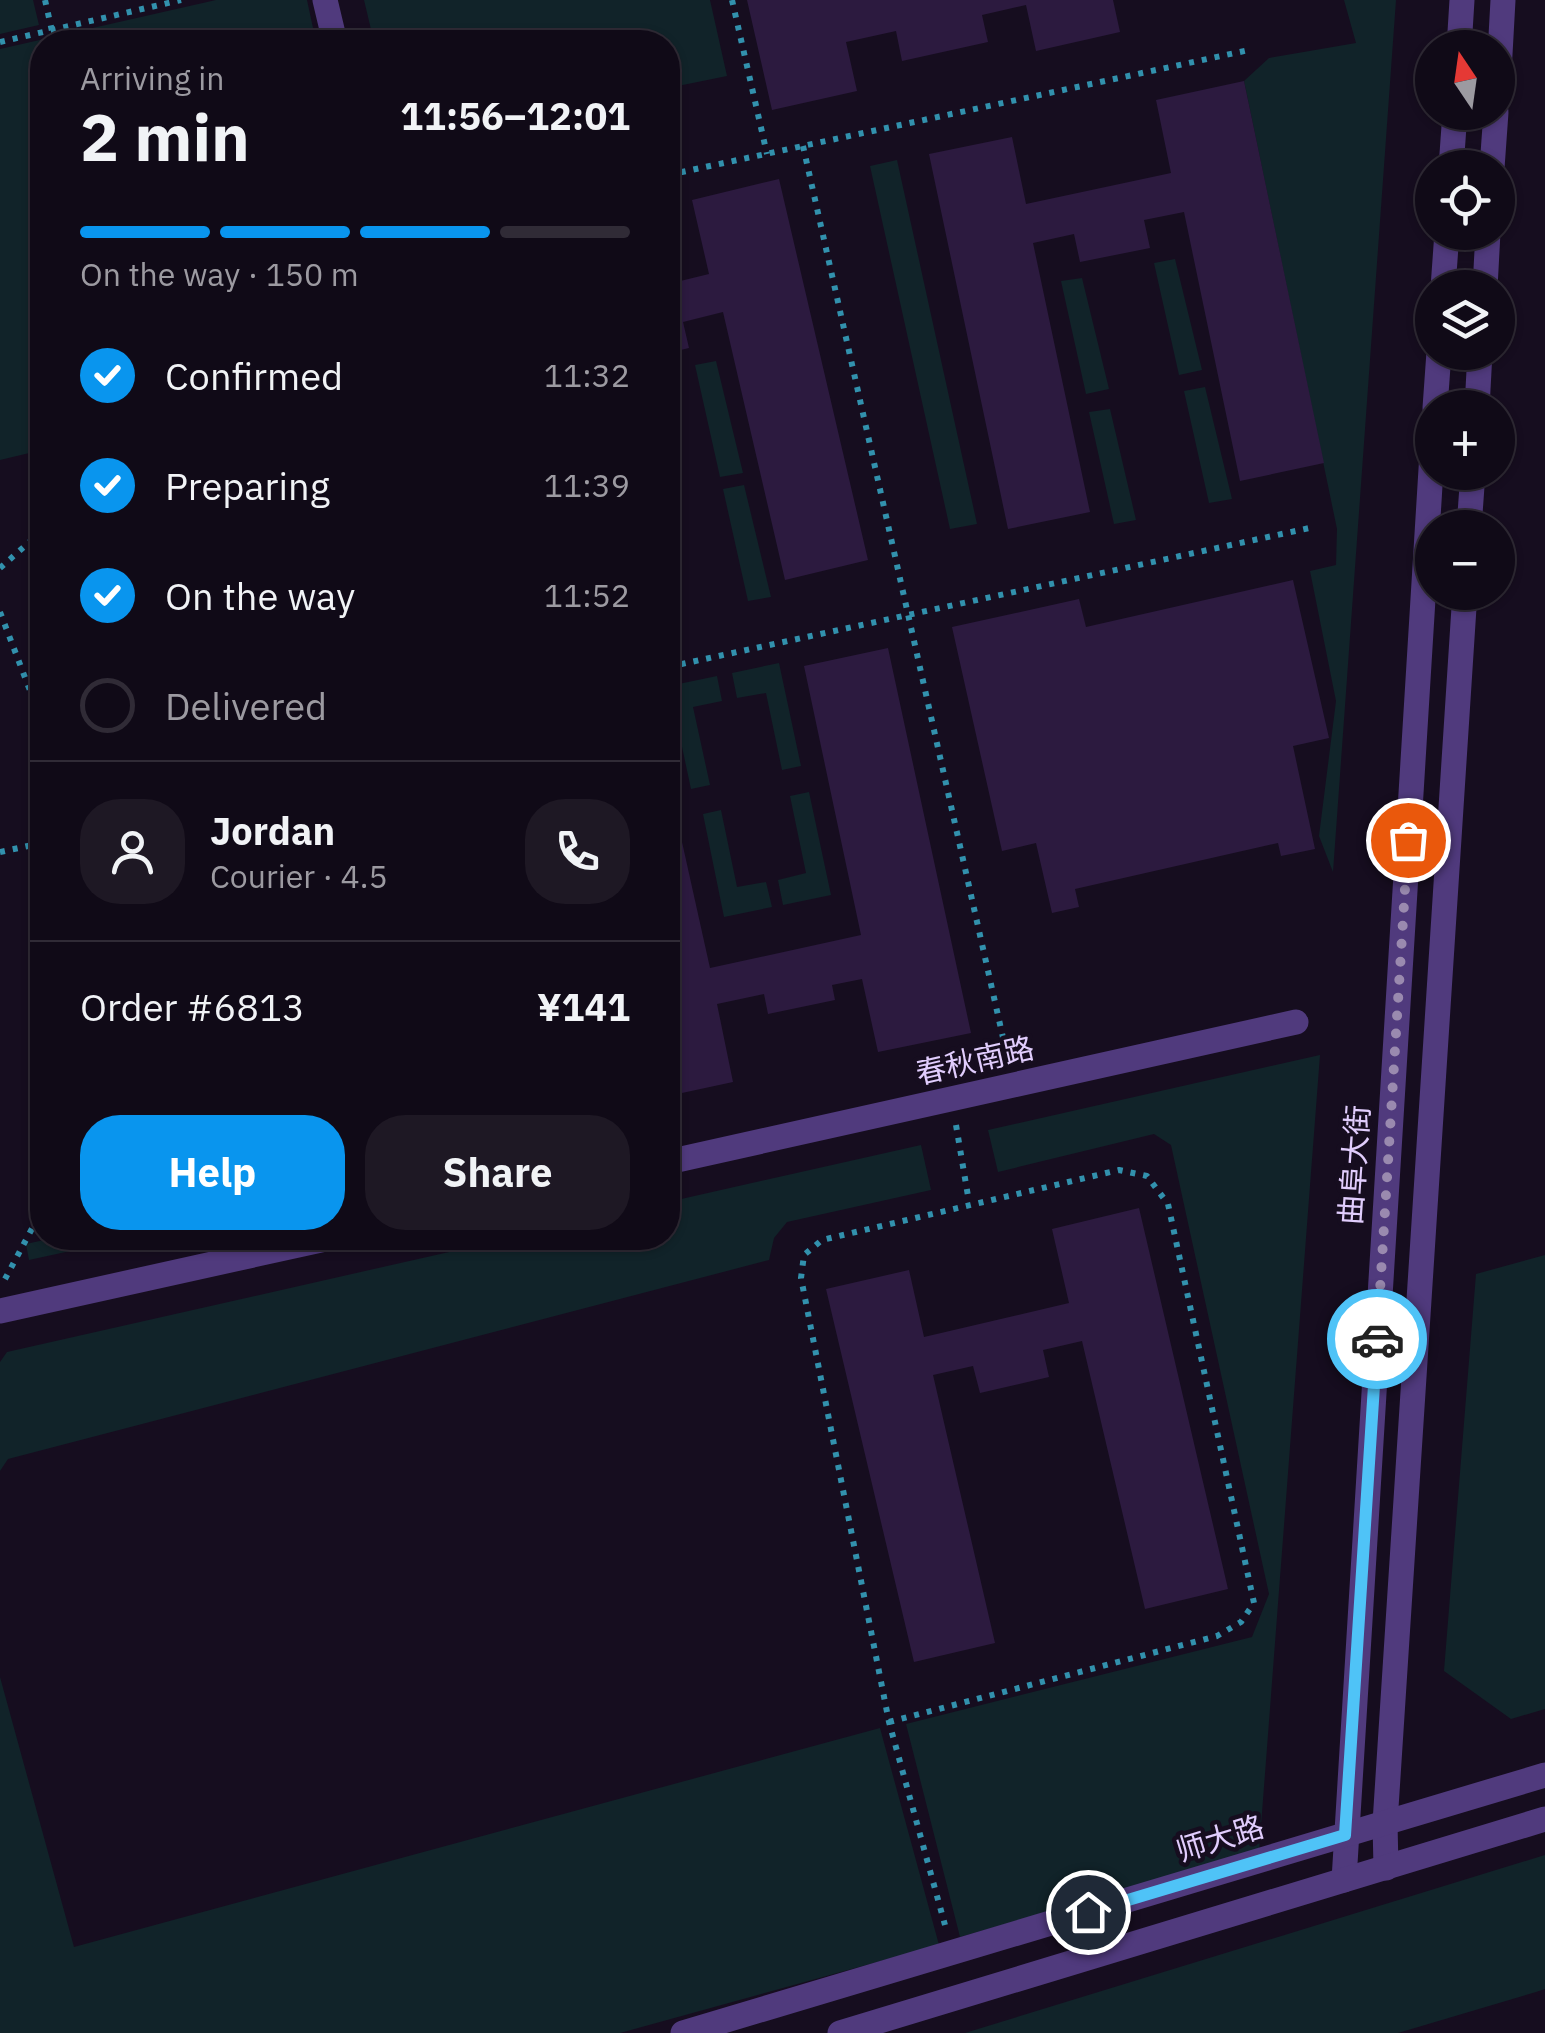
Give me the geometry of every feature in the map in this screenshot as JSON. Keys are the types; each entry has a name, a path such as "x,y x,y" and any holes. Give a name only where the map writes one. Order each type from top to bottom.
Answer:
{"street":[{"path":"325,0 332,30"},
{"path":"1460,30 1462,0"},
{"path":"1501,30 1503,0"},
{"name":"曲阜大街","path":"1344,1880 1430,490"},
{"path":"1386,1868 1385,1823 1464,610"},
{"name":"春秋南路","path":"680,1159 1296,1022"},
{"path":"0,1311 276,1250"},
{"name":"师大路","path":"683,2033 1545,1775"},
{"path":"840,2033 1545,1819"}],"path":[{"path":"45,0 52,30"},
{"path":"56,30 181,0"},
{"path":"732,0 766,154"},
{"path":"0,42 30,36"},
{"path":"680,172 1249,50"},
{"path":"802,146 1014,1085"},
{"path":"680,665 1314,527"},
{"path":"0,568 30,542"},
{"path":"0,612 30,691"},
{"path":"0,852 30,846"},
{"path":"951,1099 969,1202"},
{"path":"889,1722 1218,1636 1241,1622 1254,1603 1168,1204 1147,1176 1119,1170 969,1202 822,1240 804,1255 801,1278 889,1722 946,1931"},
{"path":"0,1288 30,1232"}],"shaded area":[{"path":"0,0 33,0 39,25 0,34"},
{"path":"216,0 307,0 313,30 84,30"},
{"path":"364,0 710,0 727,76 680,86 680,30 371,30"},
{"path":"1344,0 1396,0 1333,872 1319,836 1336,701 1310,571 1336,565 1337,529 1244,81 1269,58 1356,43"},
{"path":"30,42 30,453 0,460 0,49"},
{"path":"897,160 977,524 950,529 870,166"},
{"path":"1175,259 1202,370 1179,375 1154,263"},
{"path":"1082,278 1109,389 1086,394 1061,281"},
{"path":"716,361 743,473 720,477 695,365"},
{"path":"1205,387 1232,499 1209,503 1184,391"},
{"path":"1110,409 1136,520 1114,524 1089,412"},
{"path":"744,485 771,597 748,601 723,489"},
{"path":"779,663 801,766 782,770 766,693 737,698 732,673"},
{"path":"717,676 722,701 693,707 710,785 691,789 680,738 680,684"},
{"path":"809,792 831,895 783,905 778,880 806,873 790,796"},
{"path":"721,810 737,887 766,882 772,907 724,917 703,814"},
{"path":"1320,1055 1259,1852 960,1937 906,1724 1252,1637 1269,1594 1171,1145 1154,1134 998,1172 988,1130"},
{"path":"921,1145 931,1190 787,1222 774,1238 769,1260 8,1459 0,1471 0,1362 7,1352 458,1250 680,1250 680,1199"},
{"path":"30,1243 30,1250 75,1250 29,1260 26,1244"},
{"path":"1545,1255 1545,1709 1511,1719 1444,1671 1476,1274"},
{"path":"0,1677 74,1947 880,1728 939,1945 620,2033 0,2033"},
{"path":"1545,1855 1545,1989 1536,1992 1398,2033 965,2033"}],"building":[{"path":"747,0 1113,0 1120,32 1036,51 1026,5 982,15 988,42 902,61 896,31 846,42 857,91 772,110"},
{"path":"1244,81 1324,463 1240,481 1184,212 1144,220 1150,248 1080,262 1074,234 1033,243 1090,512 1008,529 929,154 1012,137 1026,204 1171,173 1156,100"},
{"path":"779,179 868,560 785,580 723,312 683,322 689,348 680,350 680,281 709,274 692,200"},
{"path":"1293,580 1329,738 1293,746 1315,849 1281,856 1278,843 1075,889 1079,907 1052,913 1036,843 1002,851 952,627 1079,599 1086,627"},
{"path":"888,648 971,1033 878,1052 862,979 832,985 835,1000 768,1014 764,994 717,1004 733,1082 680,1093 680,833 710,968 861,935 804,666"},
{"path":"1139,1208 1228,1589 1145,1609 1082,1341 1043,1350 1049,1377 980,1393 973,1366 933,1375 995,1643 914,1662 826,1289 909,1270 924,1337 1069,1303 1052,1229"}],"way so far":[{"path":"1377,1339 1408,840"}],"route":[{"path":"1088,1912 1345,1835 1377,1339"}]}
